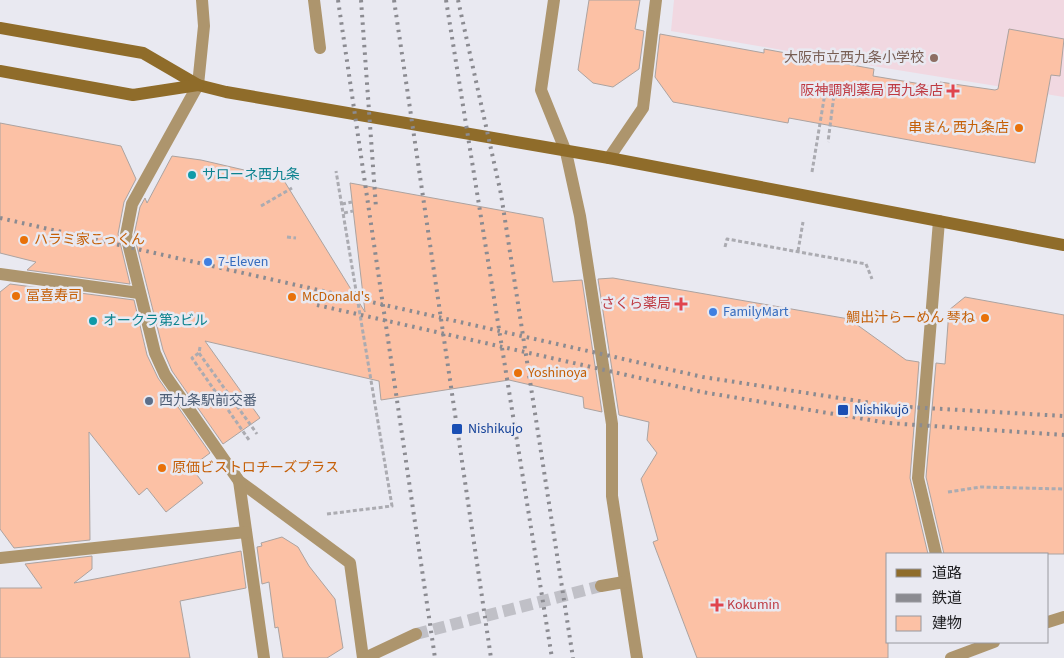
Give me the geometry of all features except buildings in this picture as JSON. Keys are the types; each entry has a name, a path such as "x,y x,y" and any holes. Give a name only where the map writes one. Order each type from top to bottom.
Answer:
{"street":[{"path":"202,0 204,26 198,85 132,204 126,236 139,293 159,365 239,481 350,563 364,658 416,634"},
{"path":"314,0 320,48"},
{"path":"554,0 540,90 566,152 580,216 612,424 612,496 637,658"},
{"path":"610,158 643,108 656,0"},
{"path":"0,28 143,53 198,85"},
{"path":"0,71 133,95 198,85 566,152 610,158 1064,245"},
{"path":"936,553 918,478 939,221"},
{"path":"0,274 139,293"},
{"path":"239,481 264,658"},
{"path":"0,558 246,532"},
{"path":"601,586 624,582"},
{"path":"1049,622 1064,616"},
{"path":"958,653 991,643"}],"path":[{"path":"821,122 825,93 834,95 828,130 828,142"},
{"path":"290,518 392,506 336,171"},
{"path":"261,206 292,188"},
{"path":"342,204 352,202"},
{"path":"344,213 353,211"},
{"path":"287,237 296,238"},
{"path":"725,247 727,239 866,264 872,279"},
{"path":"200,347 199,353 192,358 249,440"},
{"path":"199,353 257,434"},
{"path":"921,496 980,487 1064,489"}],"shaded area":[{"name":"大阪市立西九条小学校","path":"674,0 1064,0 1064,97 848,62 836,123 795,116 805,54 671,31"}],"tunnel":[{"path":"416,634 601,586"}],"railway":[{"path":"338,0 435,658"},
{"path":"361,0 376,208"},
{"path":"394,0 491,658"},
{"path":"446,0 552,658"},
{"path":"458,0 501,194 573,658"},
{"path":"0,218 703,377 891,406 1064,416"},
{"path":"317,305 702,392 888,423 1064,435"}],"place":[{"name":"大阪市立西九条小学校","path":"934,58"},
{"name":"阪神調剤薬局 西九条店","path":"953,91"},
{"name":"串まん 西九条店","path":"1019,128"},
{"name":"サローネ西九条","path":"192,175"},
{"name":"ハラミ家こっくん","path":"24,240"},
{"name":"7-Eleven","path":"208,262"},
{"name":"冨喜寿司","path":"16,296"},
{"name":"McDonald's","path":"292,297"},
{"name":"さくら薬局","path":"681,304"},
{"name":"FamilyMart","path":"713,312"},
{"name":"鯛出汁らーめん 琴ね","path":"985,318"},
{"name":"オークラ第2ビル","path":"93,321"},
{"name":"Yoshinoya","path":"518,373"},
{"name":"西九条駅前交番","path":"149,401"},
{"name":"Nishikujō","path":"843,410"},
{"name":"Nishikujo","path":"457,429"},
{"name":"原価ビストロチーズプラス","path":"162,468"},
{"name":"Kokumin","path":"717,605"}]}
